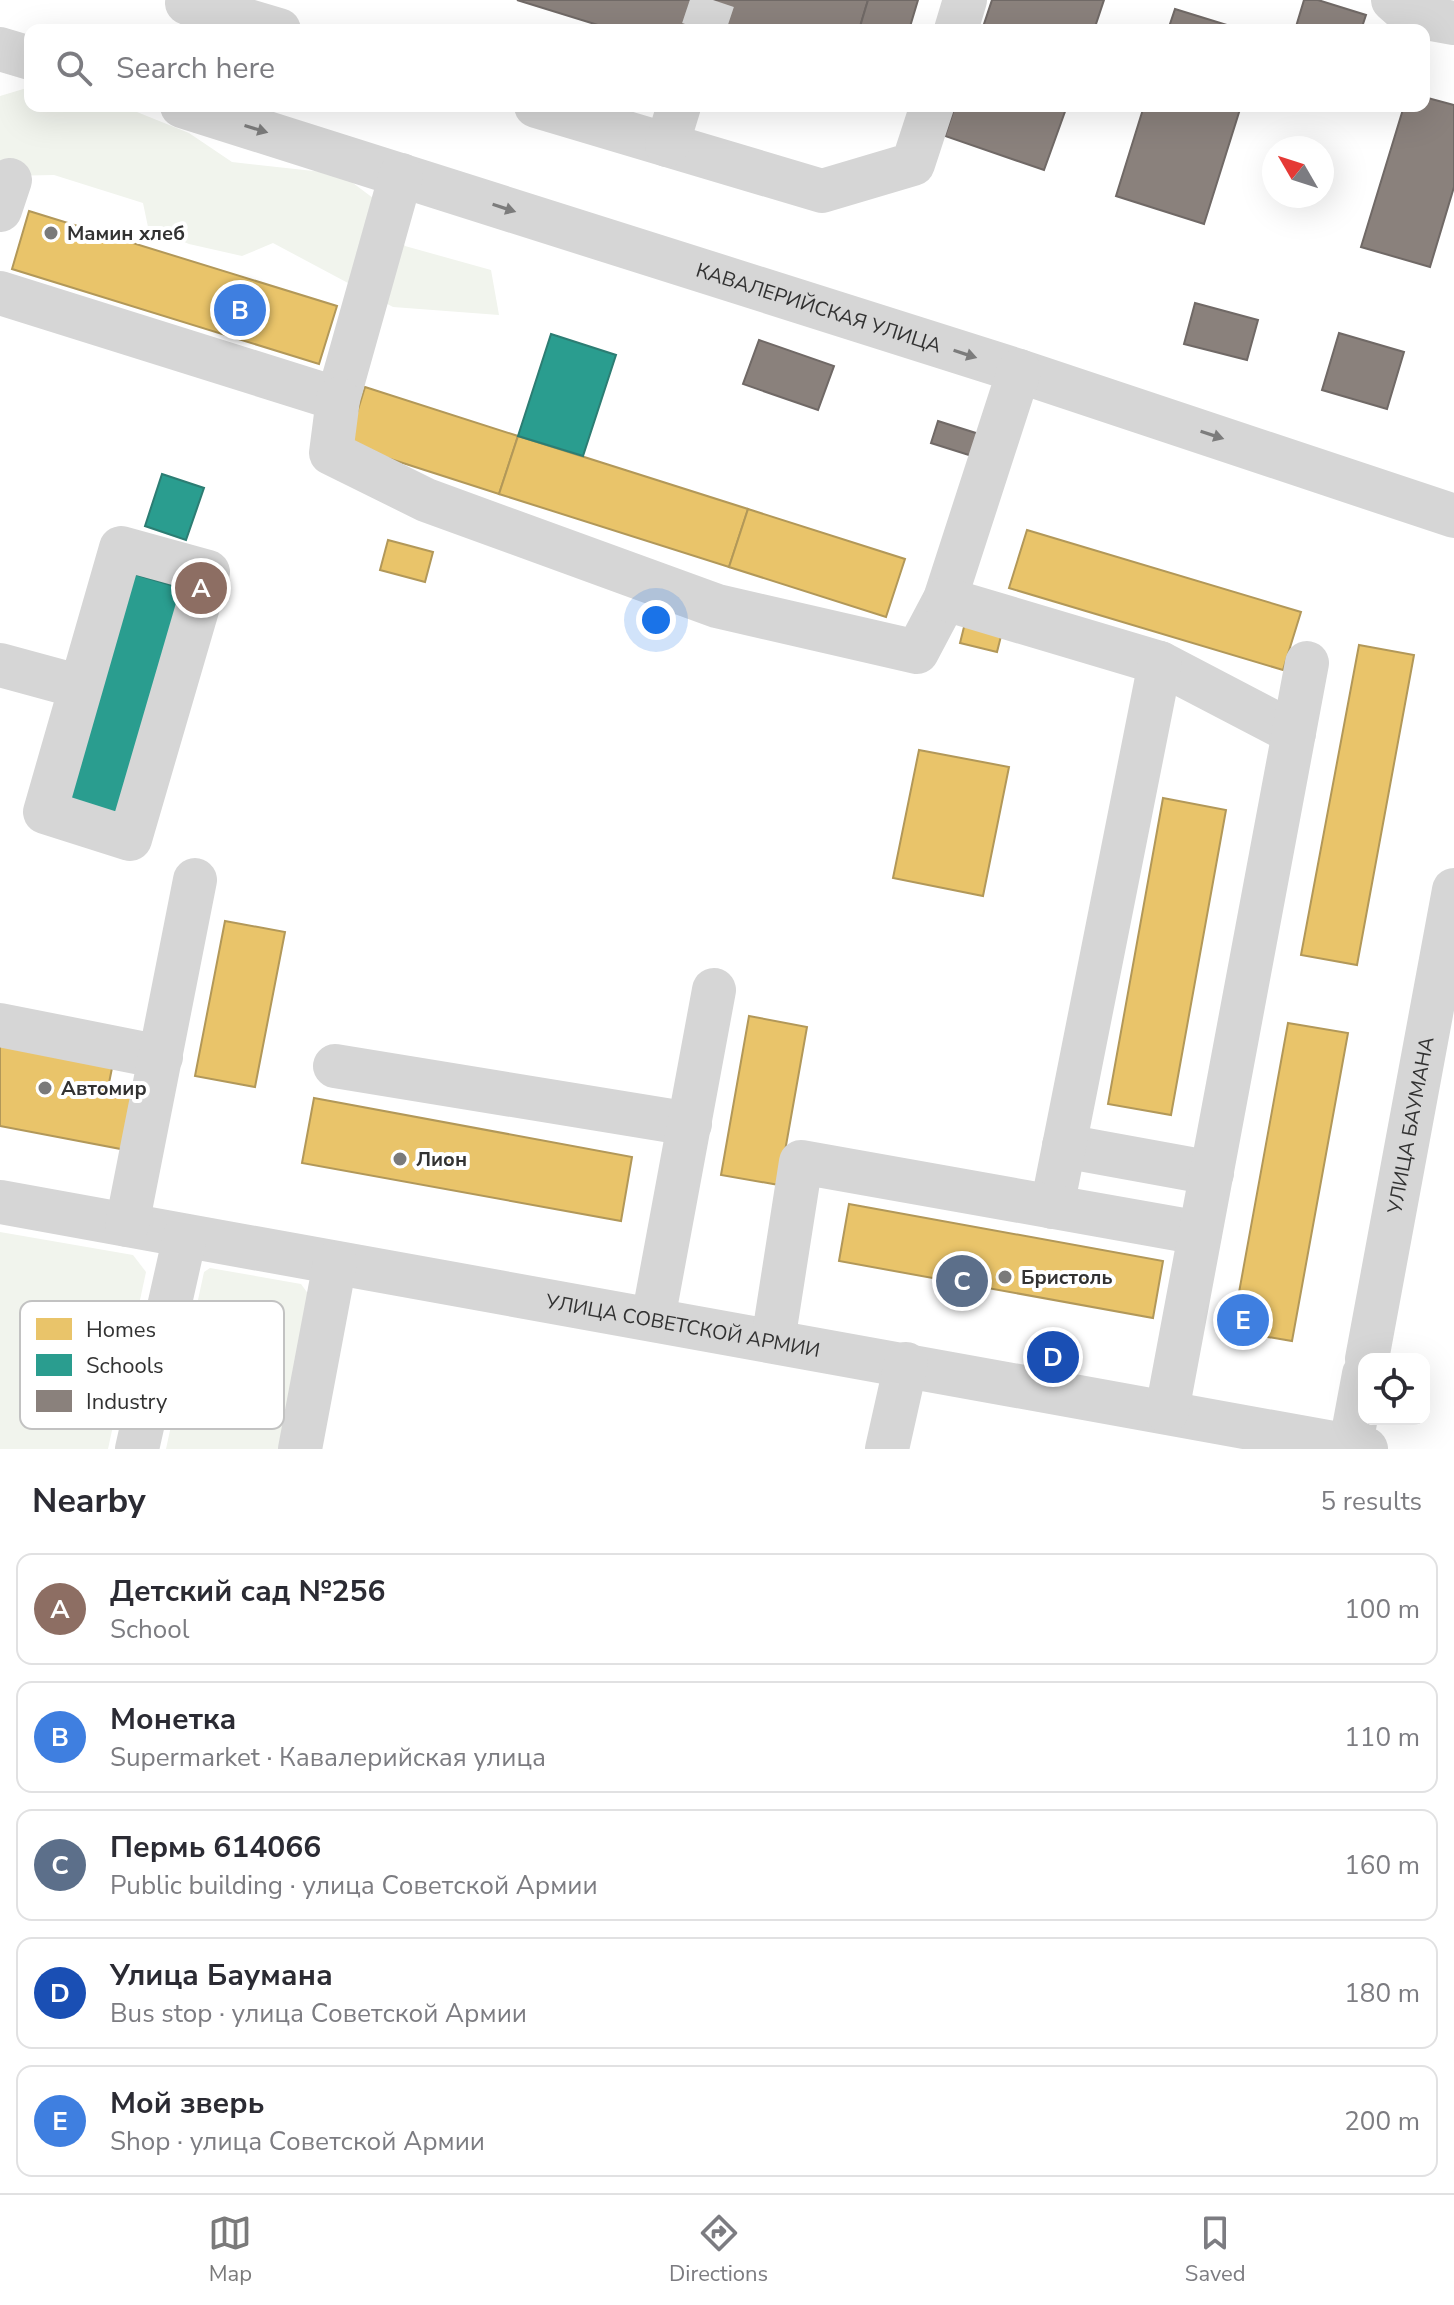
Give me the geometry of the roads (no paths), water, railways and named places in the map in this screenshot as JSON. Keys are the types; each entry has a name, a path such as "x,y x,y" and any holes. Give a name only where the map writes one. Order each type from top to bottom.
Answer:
{"street":[{"path":"188,0 187,3 259,24"},
{"path":"958,24 965,0"},
{"path":"1393,0 1410,15 1454,23"},
{"path":"0,49 24,56"},
{"name":"КАВАЛЕРИЙСКАЯ УЛИЦА","path":"201,112 1019,371 1454,516"},
{"path":"579,112 673,125 822,191 913,164 930,112"},
{"path":"401,175 338,399 331,453 426,500 717,606 913,668 945,599 1019,371"},
{"path":"0,293 338,399"},
{"path":"121,548 208,572 130,839 45,812 81,687 121,548"},
{"path":"945,599 1160,663 1294,733"},
{"path":"1052,1207 1160,663"},
{"path":"1167,1411 1307,663"},
{"path":"0,665 81,687"},
{"path":"127,1225 195,880"},
{"name":"УЛИЦА БАУМАНА","path":"1368,1353 1448,958 1454,890"},
{"path":"653,1319 714,990"},
{"path":"0,1025 161,1057"},
{"path":"335,1066 690,1124"},
{"path":"1064,1146 1212,1173"},
{"path":"773,1341 801,1162 1200,1233"},
{"name":"УЛИЦА СОВЕТСКОЙ АРМИИ","path":"0,1202 1167,1411 1355,1448"},
{"path":"170,1301 185,1236"},
{"path":"300,1449 335,1263"},
{"path":"887,1449 906,1364"},
{"path":"1355,1448 1358,1423"},
{"path":"137,1449 142,1429"}],"tunnel":[{"path":"705,24 713,0"}],"place":[{"name":"Мамин хлеб","path":"51,233"},
{"name":"Монетка","path":"240,310"},
{"name":"Детский сад №256","path":"201,588"},
{"name":"Автомир","path":"45,1088"},
{"name":"Лион","path":"400,1159"},
{"name":"Бристоль","path":"1005,1277"},
{"name":"Пермь 614066","path":"962,1281"},
{"name":"Мой зверь","path":"1243,1320"},
{"name":"Улица Баумана","path":"1053,1357"}]}
